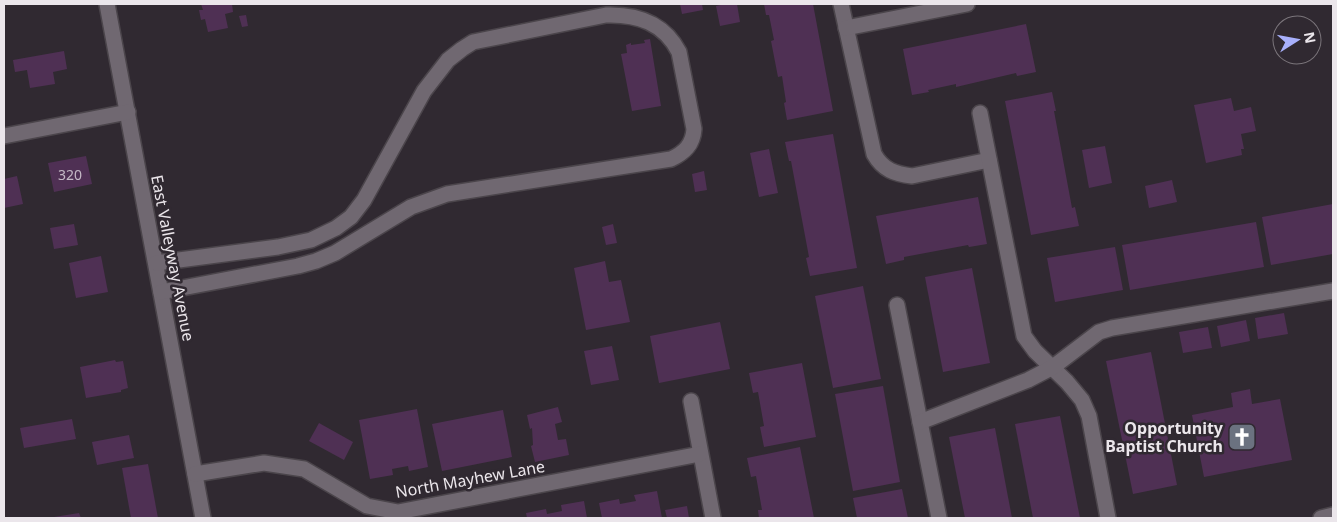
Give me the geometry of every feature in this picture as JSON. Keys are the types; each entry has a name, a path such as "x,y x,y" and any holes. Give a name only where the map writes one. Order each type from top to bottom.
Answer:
{"street":[{"name":"East Valleyway Avenue","path":"106,4 128,112 203,518"},
{"path":"841,4 874,154 883,166 887,170 912,176 989,160"},
{"path":"846,28 967,4"},
{"path":"156,263 278,247 311,240 336,228 351,217 364,200 430,83 448,60 473,42 606,15 620,15 636,17 657,25 674,42 679,52 694,129 689,146 681,154 670,159 447,194 411,207 335,253 316,261 161,292"},
{"path":"4,136 128,112"},
{"path":"980,113 1024,336 1035,351 1082,400 1089,416 1108,518"},
{"path":"920,422 1028,380 1052,367 1099,332 1112,328 1333,291"},
{"path":"897,305 940,518"},
{"path":"691,401 714,518"},
{"name":"North Mayhew Lane","path":"195,474 264,463 304,469 367,506 398,512 700,454"},
{"path":"1321,518 1333,516"}],"building":[{"path":"201,4 232,4 233,12 225,14 228,28 208,32 205,19 201,20 199,10 203,10"},
{"path":"680,4 702,4 703,10 682,14"},
{"path":"737,4 740,22 720,26 716,6"},
{"path":"764,4 813,4 833,111 787,120 782,76 778,77 771,41 774,40 769,15 766,15"},
{"path":"246,15 248,26 242,27 239,16"},
{"path":"1026,24 1036,72 1017,76 1016,73 956,87 956,84 912,95 903,49"},
{"path":"650,39 661,106 632,111 621,54 627,53 626,45 645,43 644,40"},
{"path":"64,51 67,69 53,72 55,84 30,88 27,70 15,72 13,60"},
{"path":"1052,92 1072,208 1075,207 1079,226 1031,235 1005,101"},
{"path":"1231,98 1234,111 1251,107 1256,131 1241,134 1244,149 1241,149 1242,155 1206,163 1194,105"},
{"path":"833,134 857,268 810,276 806,258 809,257 791,161 789,161 785,142"},
{"path":"1105,146 1112,183 1089,188 1082,150"},
{"path":"769,149 778,193 759,197 750,153"},
{"path":"86,156 92,184 54,192 48,163"},
{"path":"704,171 707,190 695,192 692,174"},
{"path":"17,176 23,204 4,208 4,179"},
{"path":"1172,180 1177,202 1149,208 1145,186"},
{"path":"978,197 987,244 969,247 968,245 904,257 904,260 886,264 876,216"},
{"path":"1333,204 1333,254 1271,265 1262,217"},
{"path":"1256,222 1264,267 1130,290 1122,245"},
{"path":"74,224 78,245 54,249 50,228"},
{"path":"613,224 617,243 606,245 602,227"},
{"path":"1115,247 1123,290 1055,302 1047,258"},
{"path":"101,256 108,292 76,298 69,263"},
{"path":"605,261 609,282 621,280 630,322 586,330 574,268"},
{"path":"972,268 990,363 943,372 925,277"},
{"path":"863,286 881,379 833,388 815,296"},
{"path":"1284,313 1288,334 1258,339 1255,318"},
{"path":"1246,320 1250,341 1221,347 1217,326"},
{"path":"720,322 730,369 659,383 650,336"},
{"path":"1208,327 1212,348 1183,353 1179,332"},
{"path":"612,346 619,380 591,385 584,351"},
{"path":"1151,352 1177,485 1133,494 1106,361"},
{"path":"115,360 116,362 123,361 128,388 121,390 121,392 86,398 80,367"},
{"path":"802,363 816,437 764,447 760,427 764,426 758,392 753,393 749,373"},
{"path":"883,386 900,482 853,491 835,394"},
{"name":"Opportunity Baptist Church","path":"1250,389 1252,404 1280,399 1292,460 1204,477 1192,415 1233,407 1231,393"},
{"path":"558,407 562,422 555,424 558,440 566,439 569,455 535,462 531,446 533,445 532,428 530,429 527,415"},
{"path":"417,409 428,467 409,471 408,466 392,469 393,475 370,479 359,420"},
{"path":"503,410 512,457 442,471 432,424"},
{"path":"1060,416 1080,518 1033,518 1015,424"},
{"path":"72,419 76,439 24,448 20,428"},
{"path":"319,423 353,442 344,460 309,441"},
{"path":"995,428 1012,518 965,518 949,437"},
{"path":"129,435 134,458 97,465 92,442"},
{"path":"800,447 814,518 759,518 758,510 762,510 756,476 751,477 747,458"},
{"path":"148,464 158,518 131,518 122,468"},
{"path":"902,489 908,518 857,518 853,498"},
{"path":"657,491 662,518 602,518 599,503 619,499 620,504 636,501 634,495"},
{"path":"584,501 587,518 527,518 526,513 546,509 547,514 562,511 561,505"},
{"path":"687,506 689,518 667,518 665,510"},
{"path":"79,513 81,518 54,518 54,517"}],"place":[{"name":"Opportunity Baptist Church","path":"1242,437"}]}
